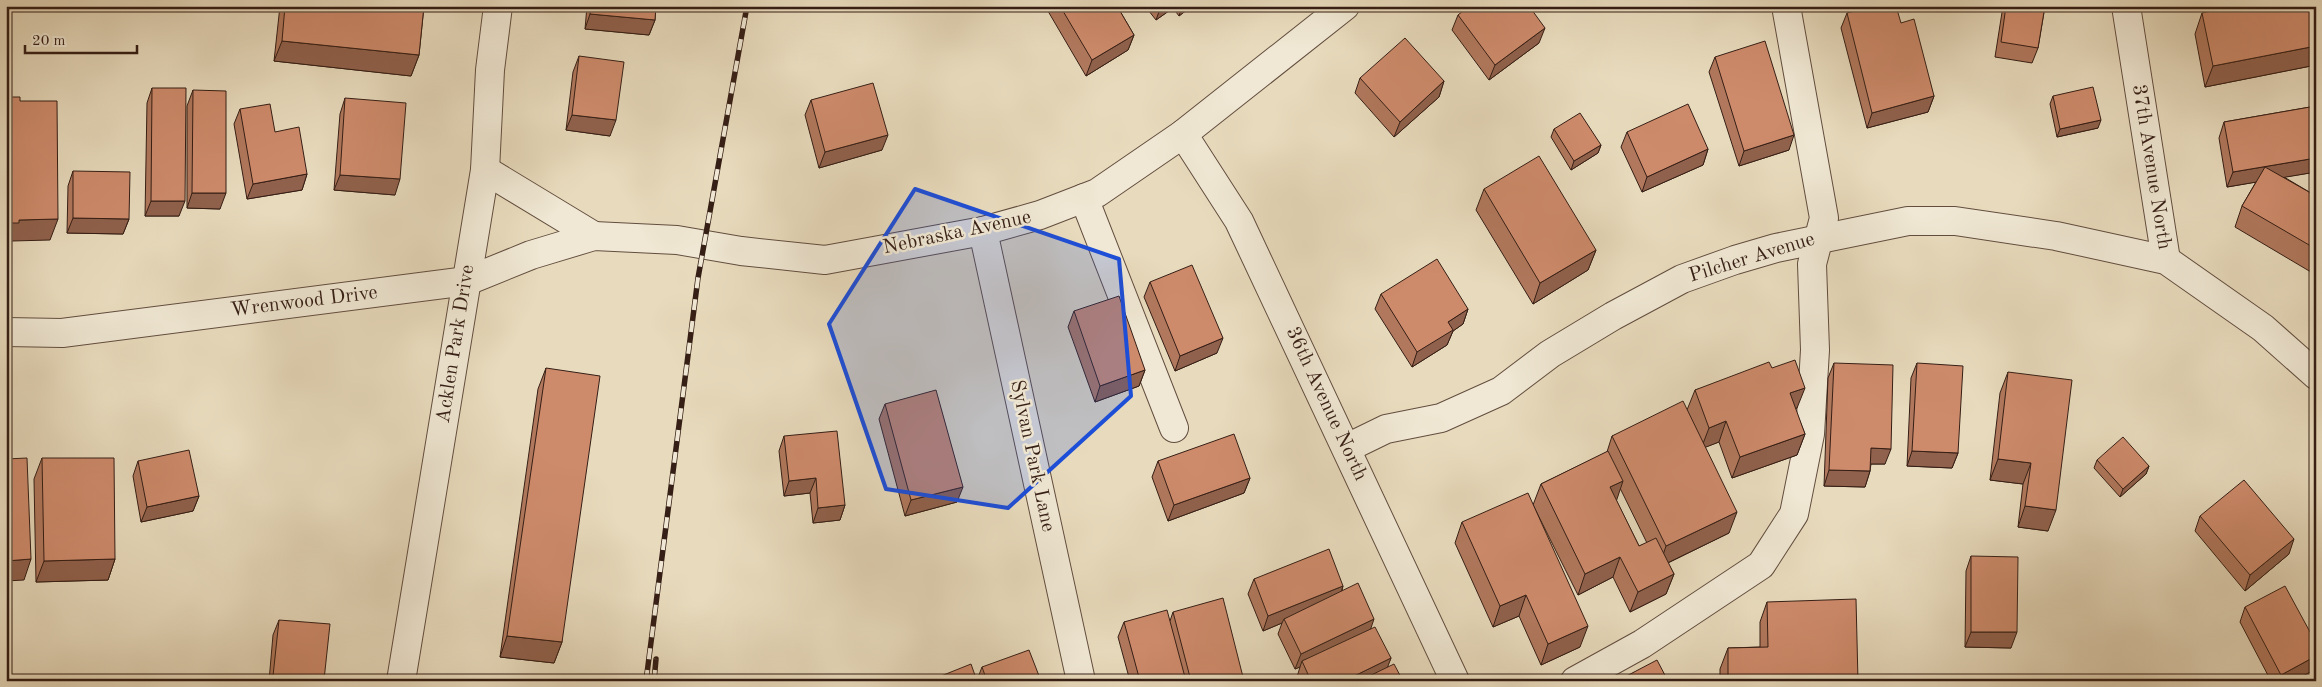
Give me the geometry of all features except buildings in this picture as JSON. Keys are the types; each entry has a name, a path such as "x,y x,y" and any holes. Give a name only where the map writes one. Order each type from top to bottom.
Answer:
{"street":[{"name":"Acklen Park Drive","path":"401,681 485,170 490,70 498,6"},
{"name":"Nebraska Avenue","path":"594,236 677,240 742,251 824,260 983,232 1040,215 1097,193 1183,134 1345,6"},
{"path":"1575,681 1642,644 1762,564 1794,514 1810,434 1815,350 1812,264 1824,218 1786,6"},
{"name":"37th Avenue North","path":"2126,6 2166,260 2263,328 2316,375"},
{"name":"36th Avenue North","path":"1183,134 1239,222 1347,448 1454,681"},
{"path":"485,170 594,236"},
{"path":"1084,198 1174,428"},
{"name":"Pilcher Avenue","path":"1347,448 1386,429 1441,418 1502,391 1550,354 1612,316 1682,279 1735,260 1818,238 1908,221 1955,222 2056,236 2166,260"},
{"name":"Sylvan Park Lane","path":"983,232 1081,681"},
{"name":"Wrenwood Drive","path":"6,332 62,333 467,281 531,255 594,236"}],"highlighted area":[{"path":"915,189 1119,259 1131,396 1008,508 886,489 829,324"}],"railway":[{"path":"646,681 698,278 747,6"},
{"path":"654,681 656,659"}]}
